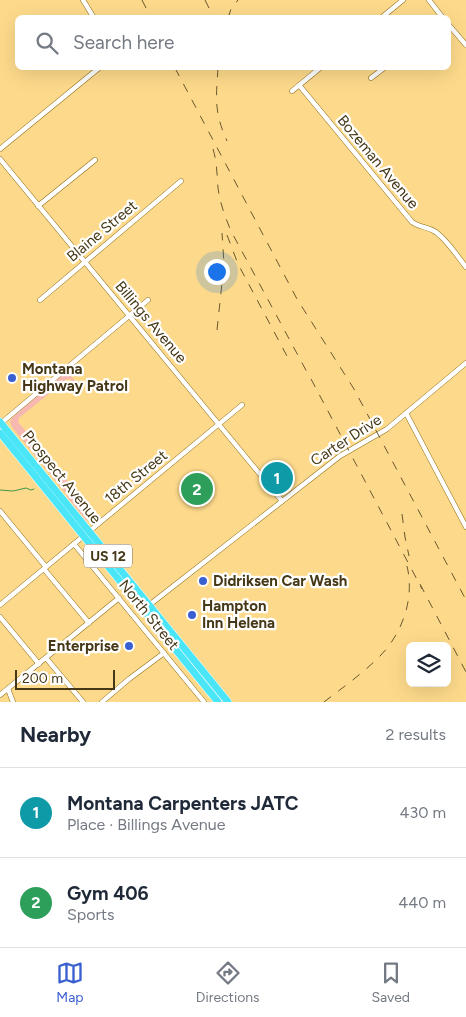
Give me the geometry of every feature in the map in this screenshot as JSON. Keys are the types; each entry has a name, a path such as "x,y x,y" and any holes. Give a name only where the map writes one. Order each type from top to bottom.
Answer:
{"highway":[{"name":"Prospect Avenue","path":"0,423 86,534 214,691"},
{"name":"Prospect Avenue","path":"0,433 86,534"},
{"name":"US 12","path":"214,691 218,702"},
{"name":"US 12","path":"214,691 228,702"}],"street":[{"path":"84,0 92,15"},
{"path":"384,15 402,0"},
{"path":"429,0 441,15"},
{"path":"451,28 466,45"},
{"path":"0,149 97,70"},
{"path":"292,91 318,70"},
{"path":"371,78 381,70"},
{"name":"Bozeman Avenue","path":"299,85 412,222 440,235 466,267"},
{"name":"Billings Avenue","path":"0,159 282,501"},
{"path":"38,206 95,160"},
{"name":"Blaine Street","path":"40,300 181,181"},
{"path":"0,423 148,300"},
{"name":"Carter Drive","path":"146,608 340,456 388,430 466,363"},
{"name":"18th Street","path":"0,605 242,405"},
{"path":"406,413 466,527"},
{"path":"0,511 89,623"},
{"name":"North Street","path":"74,544 204,702"},
{"path":"0,695 119,598"},
{"path":"0,616 39,664"},
{"path":"102,702 164,653"},
{"path":"46,658 84,702"},
{"path":"8,689 13,702"}],"shaded area":[{"path":"66,372 75,381 75,384 70,379 67,379 19,418 18,422 75,490 79,501 92,517 87,521 10,422 17,413"}],"waterway":[{"path":"0,490 34,489"}],"railway":[{"path":"142,0 150,15"},
{"path":"205,0 212,15"},
{"path":"229,15 238,0"},
{"path":"176,70 297,299 354,389 466,600"},
{"path":"218,70 218,113 227,141"},
{"path":"213,149 220,199 231,231 308,374"},
{"path":"217,330 224,264 222,233"},
{"path":"227,235 238,264 288,358"},
{"path":"311,379 422,589"},
{"path":"402,514 409,556"},
{"path":"324,702 372,664 394,639 408,604 409,578 407,566"},
{"path":"420,584 466,672"}],"place":[{"name":"Montana Highway Patrol","path":"12,378"},
{"name":"Montana Carpenters JATC","path":"277,478"},
{"name":"Gym 406","path":"197,489"},
{"name":"Didriksen Car Wash","path":"203,581"},
{"name":"Hampton Inn Helena","path":"192,615"},
{"name":"Enterprise","path":"129,646"}]}
